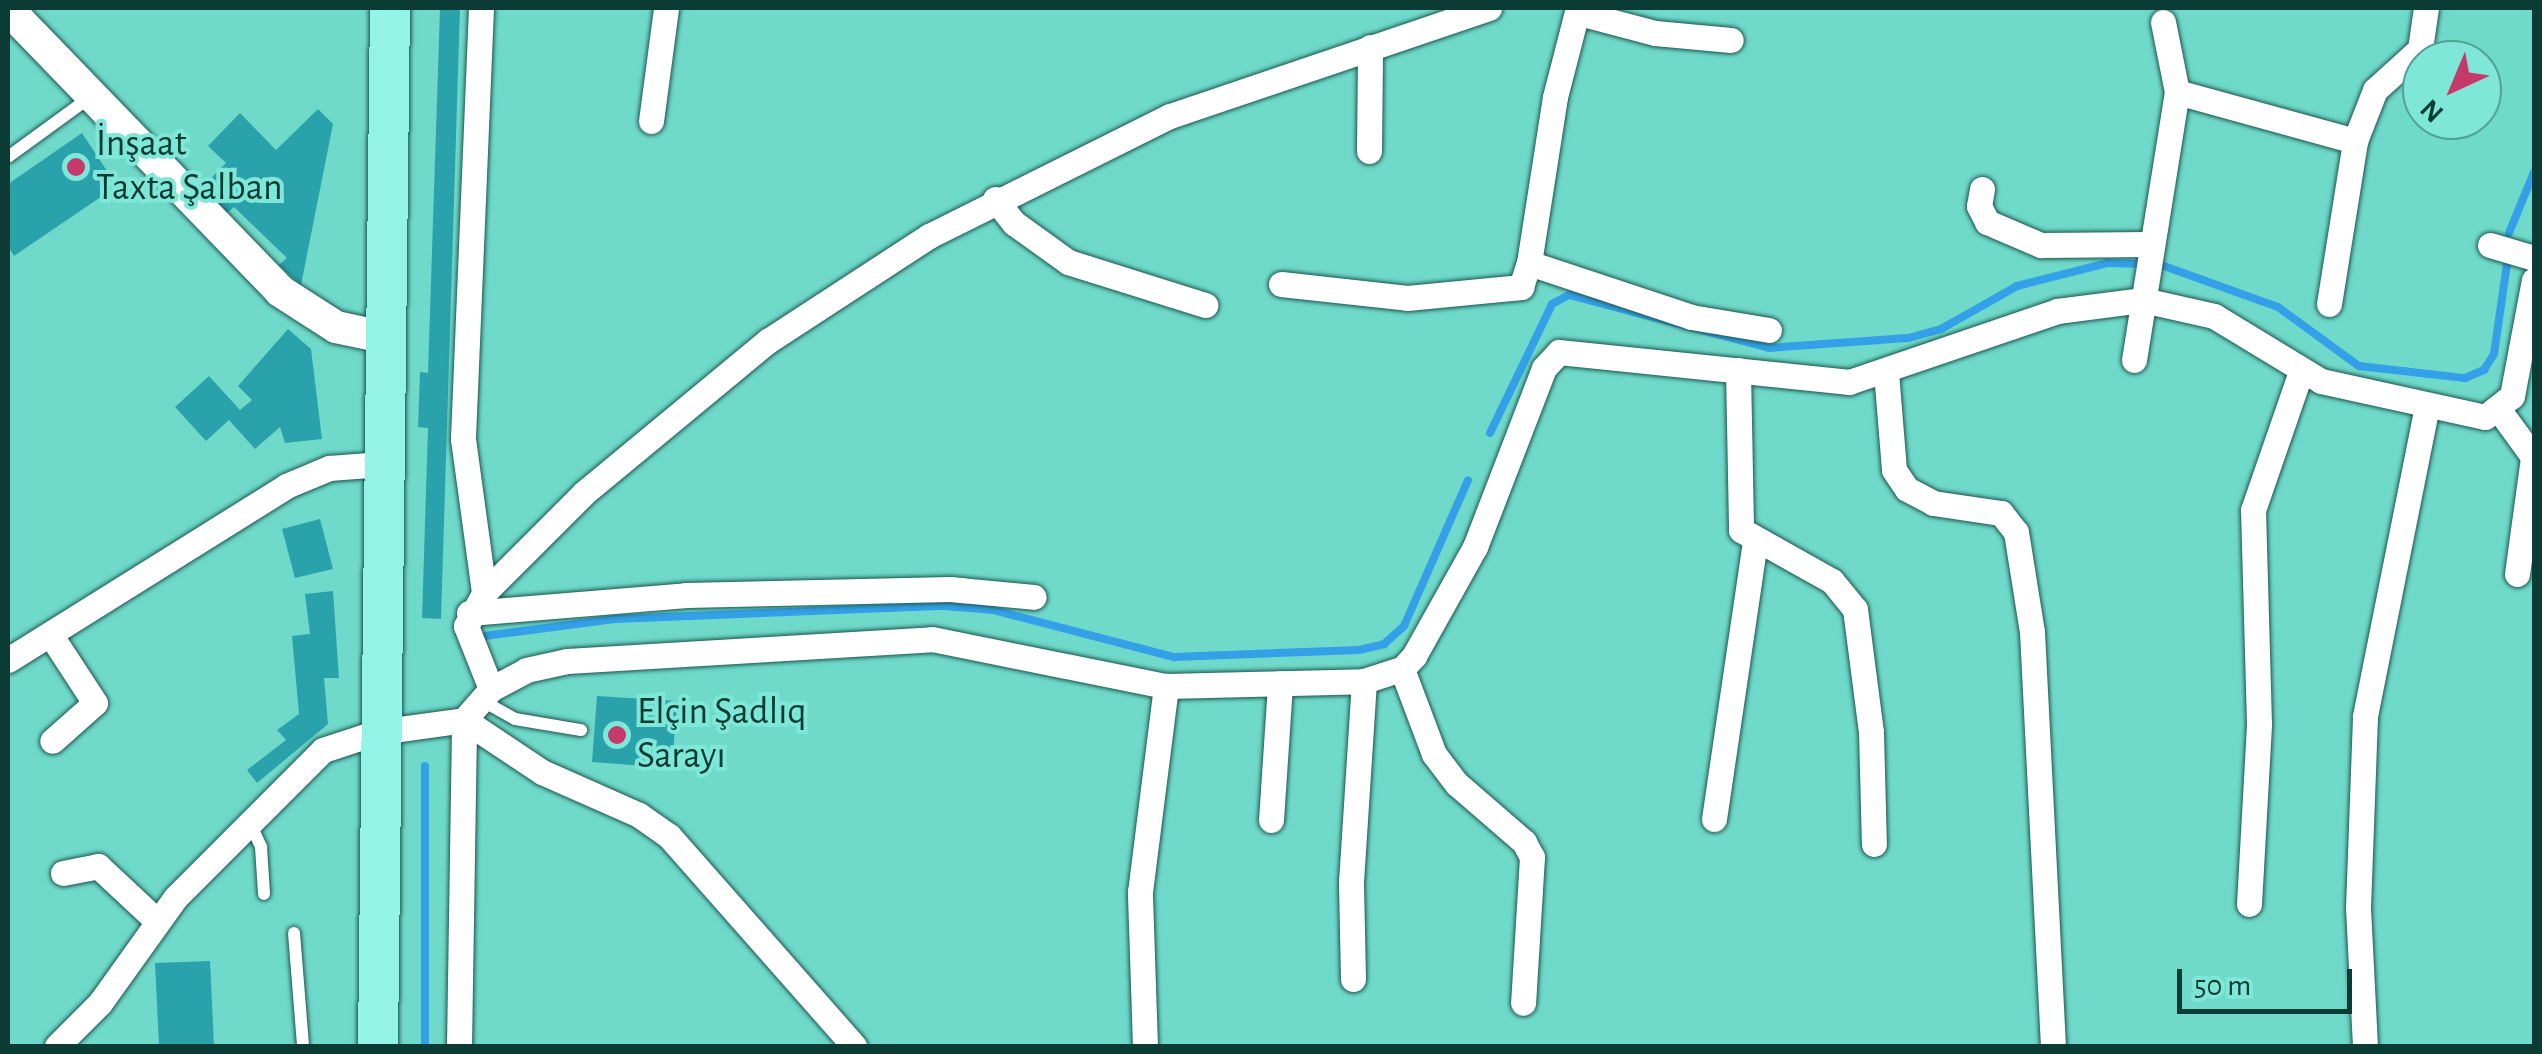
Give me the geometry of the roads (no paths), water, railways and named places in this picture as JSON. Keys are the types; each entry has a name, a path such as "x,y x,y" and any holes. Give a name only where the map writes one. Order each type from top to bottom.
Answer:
{"main road":[{"path":"372,8 369,617 378,732"},
{"path":"378,1046 378,732 387,616 390,8"}],"street":[{"path":"459,1046 479,703 470,642 476,603 463,439 481,8"},
{"path":"650,121 666,8"},
{"path":"476,603 678,410 768,341 995,199 1170,116 1488,8"},
{"path":"2328,304 2356,142 2375,90 2420,48 2426,8"},
{"path":"8,9 280,292 308,314 368,334"},
{"path":"1281,284 1407,298 1520,287 1529,262 1554,97 1579,10 1655,33 1731,40"},
{"path":"2134,360 2149,244 2178,92 2162,22"},
{"path":"1369,152 1370,46"},
{"path":"2178,92 2356,142"},
{"path":"1982,189 1979,206 1986,222 2041,245 2149,244"},
{"path":"995,199 1014,223 1068,262 1204,305"},
{"path":"2490,246 2534,258"},
{"path":"1529,262 1691,317 1769,330"},
{"path":"58,1046 100,1003 156,920 248,819 323,750 479,703 526,670 567,661 932,639 1166,686 1364,681 1402,669 1475,548 1544,368 1560,352 1849,382 2057,310 2143,300 2214,316 2301,370 2467,416 2500,410 2512,396 2523,364 2534,280"},
{"path":"1738,370 1737,516 1755,543 1832,581 1855,608 1871,732 1874,844"},
{"path":"2249,904 2259,724 2253,510 2301,370"},
{"path":"1886,372 1894,470 1907,489 1932,503 2001,513 2016,532 2032,632 2053,1046"},
{"path":"2365,1046 2358,908 2365,716 2427,406"},
{"path":"2500,410 2534,458 2516,574"},
{"path":"8,660 296,481 329,468 369,465"},
{"path":"1714,819 1755,543"},
{"path":"476,603 950,589 1034,598"},
{"path":"50,634 94,703 52,741"},
{"path":"1402,669 1434,754 1457,784 1524,842 1532,856 1523,1003"},
{"path":"1353,979 1352,882 1364,681"},
{"path":"1271,820 1280,683"},
{"path":"1145,1046 1140,892 1166,686"},
{"path":"479,703 542,772 638,815 669,836 854,1046"},
{"path":"63,873 98,866 156,920"}],"lane":[{"path":"8,157 91,96"},
{"path":"479,703 515,719 581,730"},
{"path":"248,819 261,847 264,894"},
{"path":"294,933 303,1046"}],"waterway":[{"path":"2509,233 2534,172"},
{"path":"1490,433 1552,304 1569,295 1769,348 1908,338 1941,329 2017,286 2108,263 2133,264"},
{"path":"2164,266 2278,307 2359,366 2465,378 2484,370 2494,354 2507,264"},
{"path":"484,636 615,619 945,606 993,610 1174,657 1359,650 1384,644 1404,626 1468,480"},
{"path":"425,766 425,1046"}],"place":[{"name":"İnşaat Taxta Şalban","path":"76,167"},
{"name":"Elçin Şadlıq Sarayı","path":"617,735"}]}
